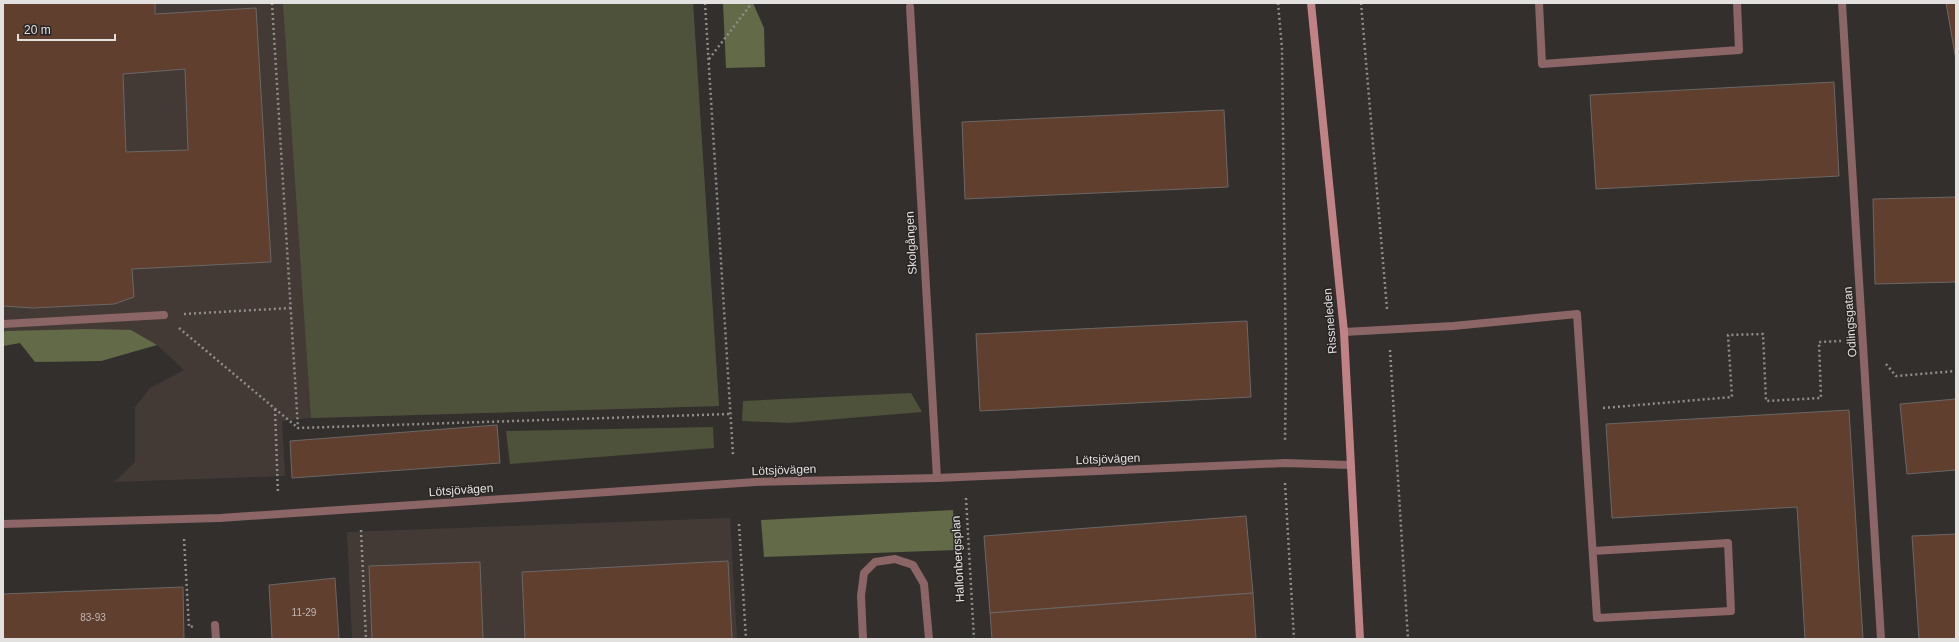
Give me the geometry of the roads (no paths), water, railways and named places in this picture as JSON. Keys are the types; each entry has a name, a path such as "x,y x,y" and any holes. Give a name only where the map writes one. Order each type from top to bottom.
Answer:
{"street":[{"name":"Rissneleden","path":"1311,3 1344,332 1360,639"},
{"path":"1539,3 1542,64 1739,50 1737,3"},
{"name":"Odlingsgatan","path":"1842,3 1881,639"},
{"name":"Skolgången","path":"910,7 936,478"},
{"path":"1344,332 1453,326 1577,314 1597,618 1731,611 1728,543 1593,551"},
{"path":"3,324 164,315"},
{"name":"Lötsjövägen","path":"3,524 220,518 756,482 965,477 1285,463 1350,465"},
{"path":"863,639 861,596 864,573 875,562 895,559 913,565 924,584 929,639"},
{"path":"215,625 216,639"}]}
